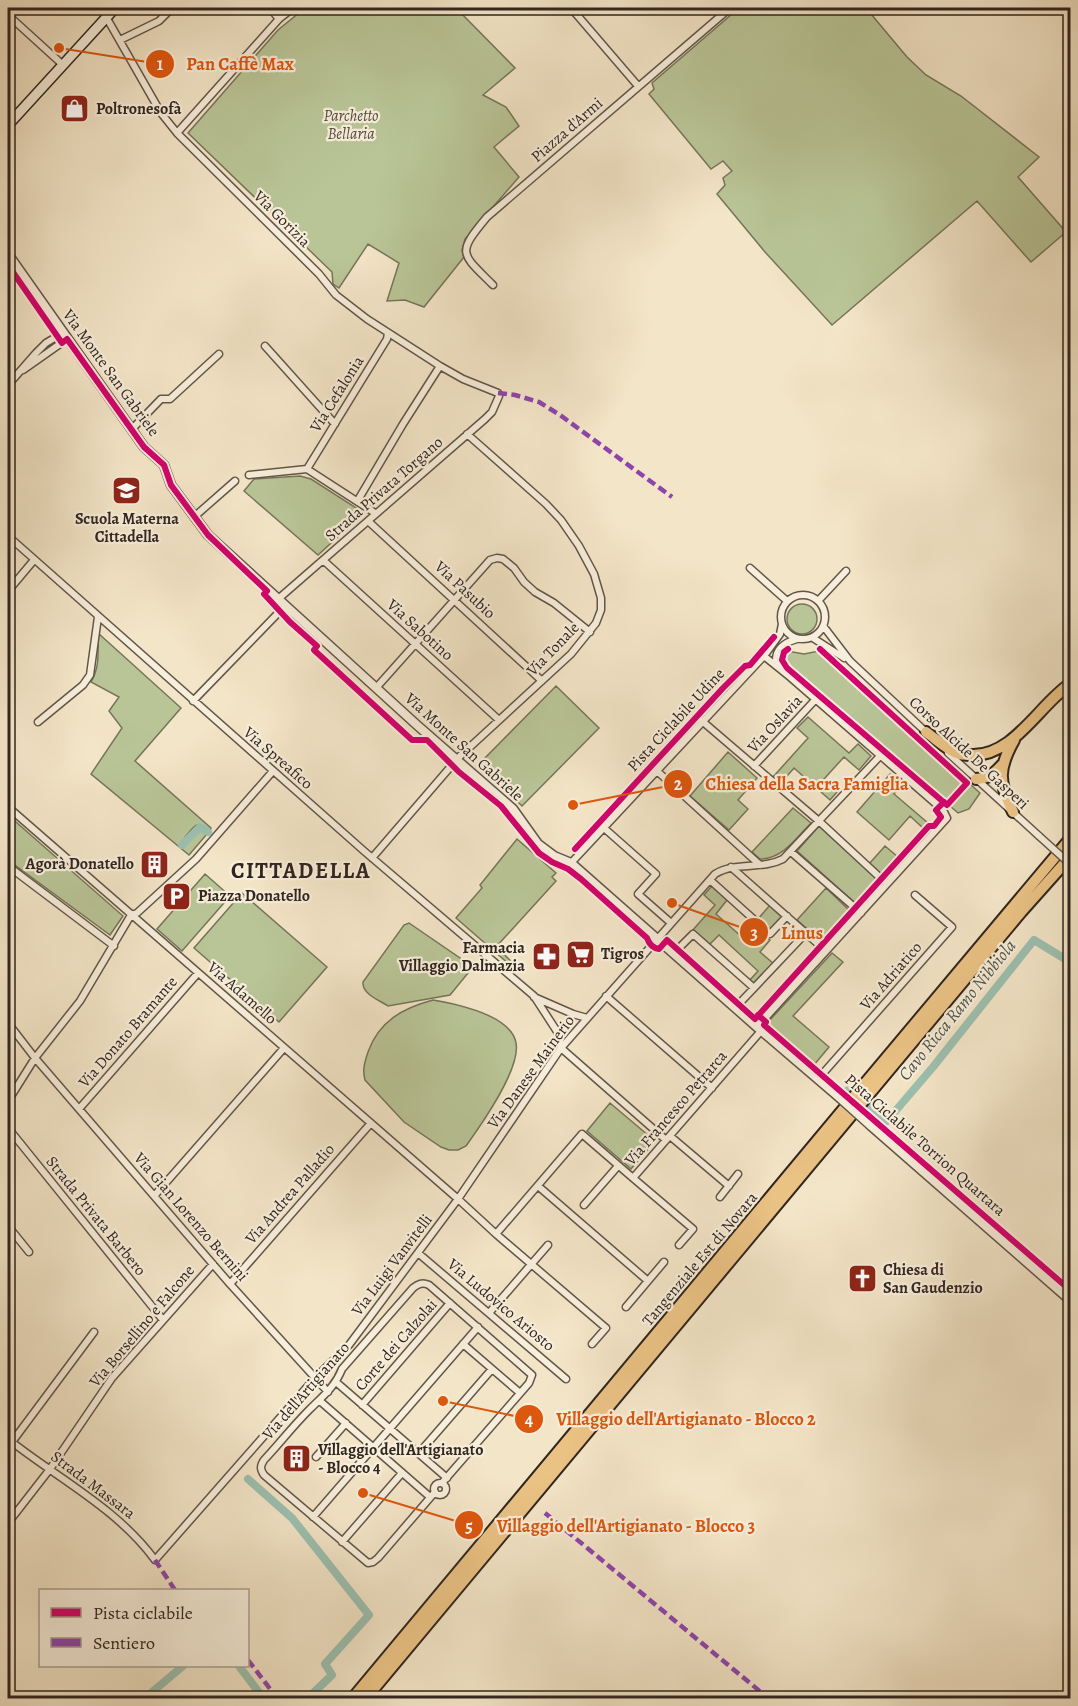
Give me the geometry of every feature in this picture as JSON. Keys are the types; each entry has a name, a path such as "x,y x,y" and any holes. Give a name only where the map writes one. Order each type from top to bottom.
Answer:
{"highway":[{"path":"926,732 957,753 977,755 994,751 1016,737 1060,691 1071,684"},
{"path":"1013,812 1003,787 1001,774 1003,764 1016,737"},
{"path":"976,779 987,778 1003,764"},
{"name":"Tangenziale Est di Novara","path":"353,1698 1068,841"},
{"name":"Tangenziale Est di Novara","path":"366,1698 1021,912 1071,856"}],"main road":[{"path":"8,125 115,8"}],"street":[{"name":"Via Gorizia","path":"101,8 161,113 177,133 319,274 336,295 367,319 440,366 463,379 498,393"},
{"path":"120,40 159,21 172,8"},
{"path":"270,8 279,19"},
{"path":"177,133 279,19 293,8"},
{"path":"571,8 638,86"},
{"name":"Piazza d'Armi","path":"494,285 467,256 465,250 468,241 487,217 730,8"},
{"path":"8,15 63,65"},
{"name":"Via Monte San Gabriele","path":"8,254 144,447 164,465 171,485 208,535 277,600 513,809 538,844 554,856 571,863 1071,1300"},
{"name":"Via Cefalonia","path":"308,469 387,339 388,333"},
{"path":"8,384 65,336"},
{"path":"265,346 335,424"},
{"path":"132,429 161,399 170,399 219,354"},
{"path":"358,500 440,366"},
{"name":"Strada Privata Torgano","path":"277,600 492,412 499,396 498,393"},
{"name":"Via Tonale","path":"372,858 457,760 571,654 590,632 601,610 601,598 594,574 579,546 553,511 467,434"},
{"path":"249,475 308,469 375,513"},
{"path":"194,517 235,481"},
{"name":"Via Pasubio","path":"368,520 542,681"},
{"name":"Via Spreafico","path":"8,536 372,858 534,996 587,1018"},
{"path":"376,688 490,560 497,558 503,559 535,592 554,603 590,632"},
{"path":"8,591 34,560"},
{"name":"Via Sabotino","path":"323,560 500,720"},
{"path":"750,568 788,601"},
{"path":"818,600 846,571"},
{"path":"571,863 764,656 780,634 781,612 788,601 793,597 806,595 818,600 825,613 824,627 813,638 802,640 790,636 782,624"},
{"path":"193,701 285,606"},
{"path":"38,722 83,685 90,675 98,616"},
{"name":"Corso Alcide De Gasperi","path":"824,627 850,661 1071,864"},
{"name":"Corso Alcide De Gasperi","path":"813,638 850,661"},
{"path":"790,677 777,662 776,656 788,642 797,639"},
{"path":"731,867 773,864 783,859 880,756 764,656"},
{"name":"Via Oslavia","path":"754,766 815,700"},
{"path":"702,722 820,822 887,884"},
{"name":"Via Francesco Petrarca","path":"496,1234 582,1134 633,1178 712,1088 826,951 944,822 946,818 943,810 880,756"},
{"path":"8,1101 35,1059 80,1001 131,915 137,913 196,859 273,771"},
{"path":"657,771 760,865"},
{"name":"Via Adamello","path":"8,807 458,1199"},
{"path":"604,828 656,874 638,894 671,923"},
{"path":"791,852 861,913"},
{"path":"8,866 114,946"},
{"path":"731,867 826,951"},
{"name":"Via Danese Mainerio","path":"458,1199 561,1048 710,880 724,869 731,867"},
{"path":"710,880 770,934 787,916"},
{"name":"Via Adriatico","path":"818,1079 952,927 915,895"},
{"path":"735,1008 806,933"},
{"path":"674,953 693,934 754,988"},
{"name":"Via Donato Bramante","path":"79,1109 198,973"},
{"name":"Via Spreafico","path":"534,996 558,1033 561,1048"},
{"path":"606,996 712,1088"},
{"name":"Via Gian Lorenzo Bernini","path":"8,1023 35,1059 230,1284 328,1392"},
{"path":"155,1196 284,1048"},
{"path":"561,1048 729,1186"},
{"name":"Via Andrea Palladio","path":"230,1284 371,1123"},
{"name":"Strada Privata Barbero","path":"8,1128 163,1320"},
{"path":"584,1205 618,1166"},
{"path":"720,1197 738,1174"},
{"path":"633,1178 693,1229 679,1245"},
{"path":"538,1186 648,1281"},
{"path":"458,1199 606,1328 592,1344"},
{"name":"Via Luigi Vanvitelli","path":"155,1560 315,1378 349,1346 458,1199"},
{"path":"8,1226 28,1252"},
{"path":"489,1313 548,1245"},
{"name":"Via Ludovico Ariosto","path":"418,1253 566,1379"},
{"path":"626,1307 664,1262"},
{"name":"Via Borsellino e Falcone","path":"8,1523 50,1469 112,1378 213,1264"},
{"name":"Via dell'Artigianato","path":"418,1284 429,1285 478,1327 532,1375 529,1383 445,1480 444,1492 440,1495 433,1494 373,1562 368,1563 264,1475 261,1465 328,1392 342,1370 418,1284"},
{"name":"Corte dei Calzolai","path":"362,1405 450,1303"},
{"path":"313,1517 478,1327"},
{"path":"10,1441 94,1332"},
{"path":"463,1344 520,1393"},
{"path":"419,1453 492,1369"},
{"path":"336,1382 419,1453 445,1480"},
{"path":"320,1401 402,1473 433,1494"},
{"path":"316,1457 346,1423"},
{"name":"Strada Massara","path":"10,1441 124,1525 142,1542 155,1560"},
{"path":"342,1542 402,1473"}],"green space":[{"name":"Parchetto Bellaria","path":"305,8 456,8 515,68 483,95 506,107 519,126 494,147 519,177 465,239 462,250 464,257 424,307 405,300 387,301 399,263 368,244 339,288 333,284 332,272 188,133 278,30"},
{"path":"739,8 866,8 907,57 926,75 961,96 1039,157 1018,177 1066,232 1031,262 977,201 832,325 765,252 717,194 725,185 723,178 732,171 723,161 711,169 649,94 654,89 652,83"},
{"path":"300,476 311,479 364,513 318,555 244,491 254,479"},
{"path":"802,604 813,608 817,619 813,630 802,634 791,630 787,619 791,608"},
{"path":"98,633 181,708 135,761 211,828 210,831 202,825 196,825 185,837 189,841 199,830 207,834 189,855 91,774 122,728 109,711 119,697 91,682 97,665"},
{"path":"787,651 804,654 819,651 840,667 980,793 969,809 958,813 816,691 789,666 784,657"},
{"path":"556,686 599,728 522,806 479,764"},
{"path":"808,717 849,753 858,744 871,756 859,770 844,757 824,779 837,792 830,800 794,768 781,783 773,777 808,738 797,728"},
{"path":"728,752 757,778 738,800 748,809 729,830 690,796"},
{"path":"890,774 901,785 894,794 928,823 923,828 910,816 889,840 857,812"},
{"path":"793,808 811,823 783,851 760,859 752,852"},
{"path":"8,815 123,916 110,935 8,860"},
{"path":"819,826 877,879 855,903 797,851"},
{"path":"517,839 556,873 552,877 556,881 496,947 512,962 510,965 456,918 482,888 480,885"},
{"path":"885,846 898,857 881,875 869,864"},
{"path":"205,874 230,896 182,951 157,929"},
{"path":"712,886 727,900 716,914 752,946 763,934 770,940 760,952 774,964 754,986 749,981 758,971 719,935 709,945 692,931 715,905 704,895"},
{"path":"826,888 850,911 822,942 797,920"},
{"path":"242,893 327,967 279,1022 194,948"},
{"path":"770,905 783,916 770,930 758,919"},
{"path":"409,923 473,967 450,995 388,1006 368,993 363,982 404,925"},
{"path":"832,953 843,962 793,1016 829,1047 814,1065 767,1023"},
{"path":"433,1000 455,1004 494,1018 512,1033 516,1043 516,1054 512,1067 498,1096 466,1146 458,1150 441,1147 404,1122 365,1080 364,1076 368,1052 385,1024 412,1007"},
{"path":"610,1103 655,1141 631,1169 587,1131"}],"waterway":[{"name":"Cavo Ricca Ramo Nibbiola","path":"182,845 200,827 208,832"},
{"name":"Cavo Ricca Ramo Nibbiola","path":"848,1090 886,1122 1034,940 1070,962"},
{"path":"248,1479 292,1518 369,1615 325,1664 332,1675 308,1698"},
{"path":"145,1698 182,1667"},
{"path":"240,1667 263,1698"}],"marked path":[{"path":"498,393 539,402 672,497"},
{"path":"545,1513 768,1698"},
{"path":"155,1560 174,1589"},
{"path":"249,1661 277,1698"}],"cycle path":[{"path":"8,265 62,343 67,339 144,447 164,465 171,485 208,535 267,591 264,594 317,646 314,650 412,740 427,740 459,772 501,806 539,853 581,879 647,938 653,947 659,949 667,940 755,1019 929,826 934,826 941,817 936,810 944,802"},
{"name":"Pista Ciclabile Udine","path":"575,849 723,688 745,666 750,665 774,637"},
{"path":"788,649 784,652 782,660 787,668 947,805 967,783 820,649"},
{"name":"Pista Ciclabile Torrion Quartara","path":"758,1015 766,1022 764,1025 1070,1290"}],"place":[{"name":"Pan Caffè Max","path":"59,48"},
{"name":"Poltronesofà","path":"75,109"},
{"name":"Scuola Materna Cittadella","path":"127,491"},
{"name":"Chiesa della Sacra Famiglia","path":"573,805"},
{"name":"Agorà Donatello","path":"155,864"},
{"name":"Piazza Donatello","path":"177,896"},
{"name":"Linus","path":"672,903"},
{"name":"Tigros","path":"580,954"},
{"name":"Farmacia Villaggio Dalmazia","path":"546,957"},
{"name":"Chiesa di San Gaudenzio","path":"862,1279"},
{"name":"Villaggio dell'Artigianato - Blocco 2","path":"443,1401"},
{"name":"Villaggio dell'Artigianato - Blocco 4","path":"297,1459"},
{"name":"Villaggio dell'Artigianato - Blocco 3","path":"363,1493"}],"district":[{"name":"CITTADELLA","path":"301,871"}]}
